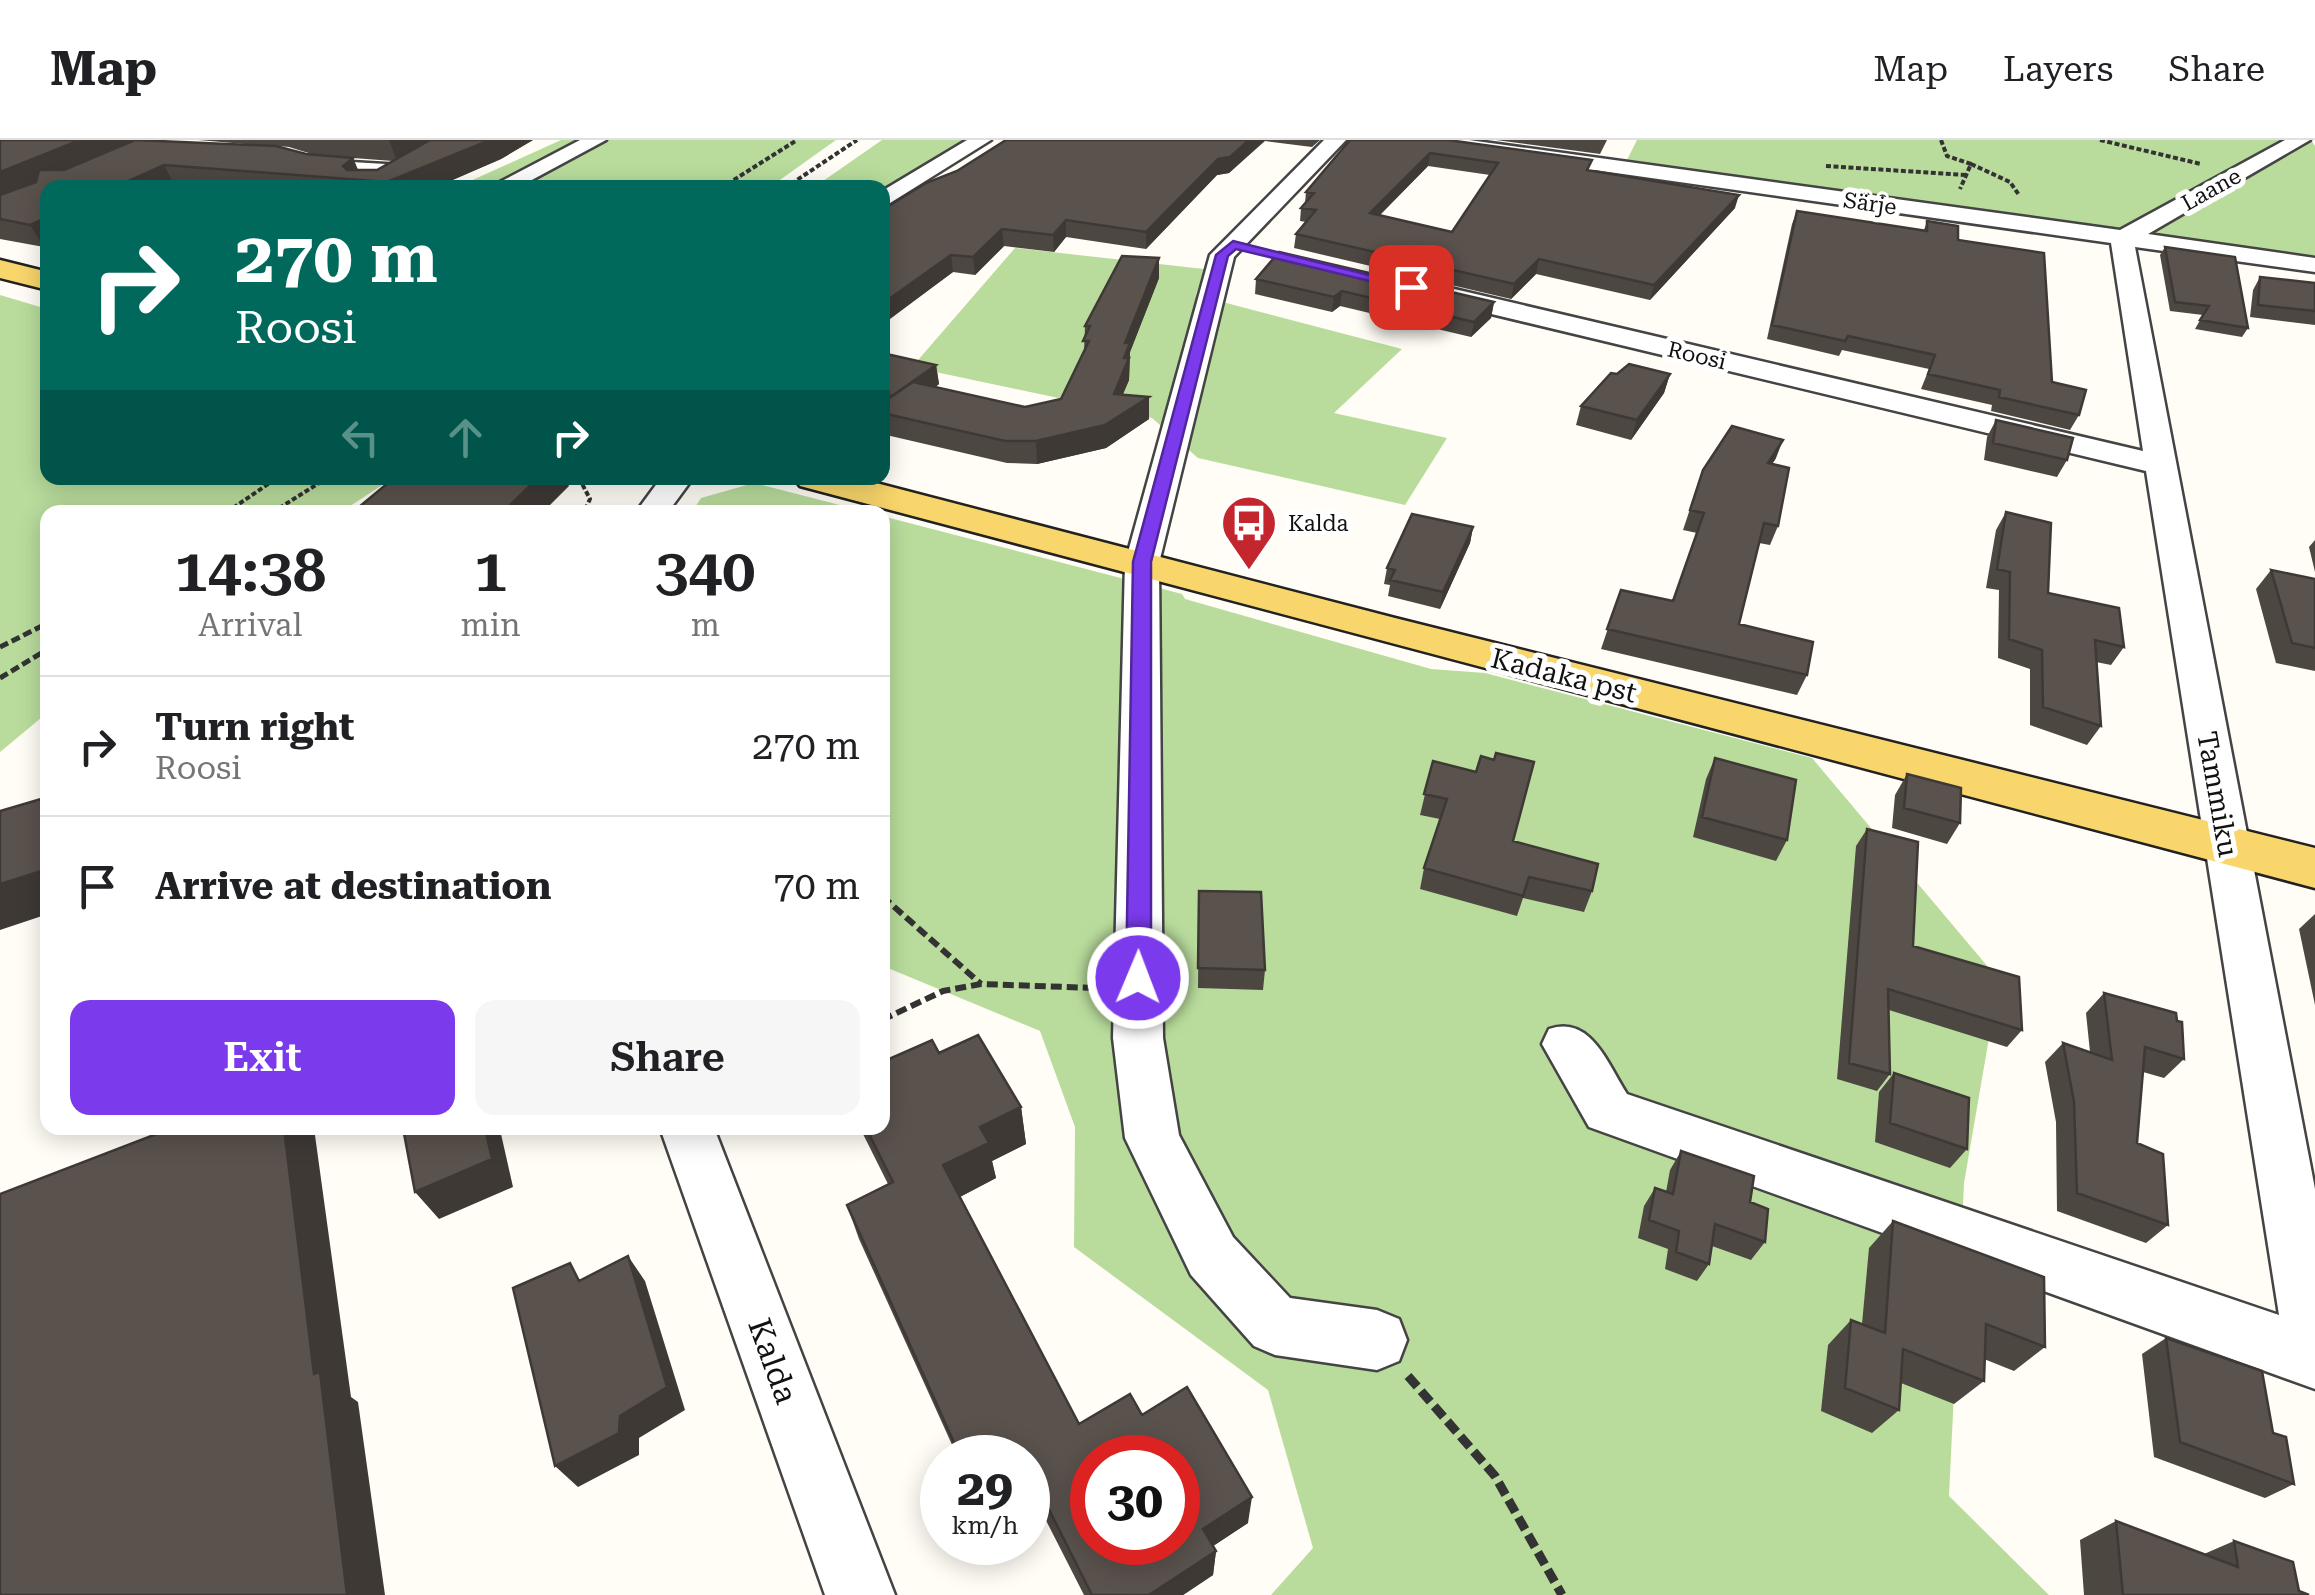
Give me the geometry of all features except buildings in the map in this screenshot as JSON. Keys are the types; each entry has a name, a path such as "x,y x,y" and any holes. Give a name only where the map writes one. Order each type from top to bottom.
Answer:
{"main road":[{"path":"0,269 40,279"},
{"name":"Kadaka pst","path":"841,485 1379,628 2315,868"}],"street":[{"path":"515,180 596,140"},
{"path":"890,195 981,140"},
{"path":"1336,140 1222,255 1142,562 1138,1038 1152,1138 1212,1256 1275,1325 1377,1340"},
{"name":"Särje","path":"1425,140 1472,143 2315,265"},
{"name":"Laane","path":"2122,238 2300,140"},
{"path":"271,156 316,166 409,168 384,180"},
{"name":"Tammiku","path":"2122,238 2315,1350"},
{"path":"1233,245 1271,254"},
{"name":"Roosi","path":"1403,285 2161,465"},
{"path":"1568,1044 1608,1111 2315,1358"},
{"name":"Kalda","path":"691,1135 860,1595"}],"path":[{"path":"734,180 797,140"},
{"path":"797,180 857,140"},
{"path":"1941,140 1947,156 1971,164 1948,214"},
{"path":"2100,140 2239,174"},
{"path":"236,505 266,485"},
{"path":"284,505 315,485"},
{"path":"0,646 40,627"},
{"path":"0,678 40,654"},
{"path":"890,903 981,984"},
{"path":"890,1016 944,991 981,984 1110,988 1138,978"},
{"path":"1377,1340 1495,1476 1562,1595"}],"green space":[{"path":"561,140 836,140 780,180 473,180"},
{"path":"882,140 966,140 890,187 890,180 824,180"},
{"path":"1637,140 2311,140 2315,146 2315,258 1625,164"},
{"path":"1015,248 1204,269 1196,295 1402,349 1334,413 1447,438 1405,505 1198,458 1152,418 912,367"},
{"path":"0,295 40,307 40,485 382,485 352,505 40,505 40,719 0,752"},
{"path":"747,485 762,485 840,505 696,505 701,498"},
{"path":"890,518 1182,594 1185,599 1431,669 1485,673 1812,758 1999,980 1964,1183 1949,1496 2049,1595 1271,1595 1313,1548 1268,1390 1074,1247 1075,1127 1040,1031 890,969"}],"place":[{"name":"Kalda","path":"1249,572"}],"route":[{"path":"1138,978 1142,562 1222,255 1233,245 1411,287"}]}
